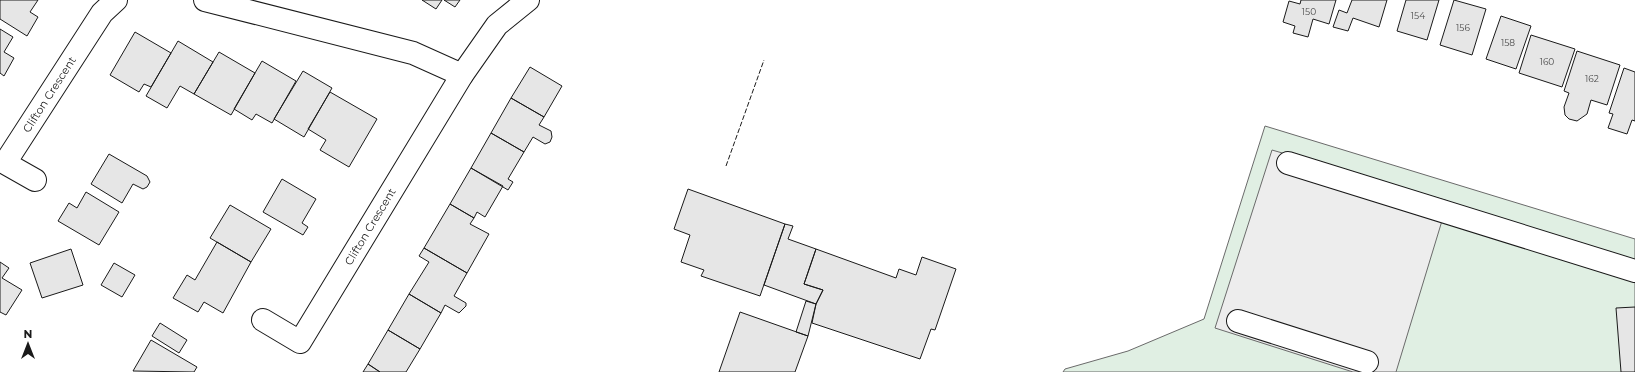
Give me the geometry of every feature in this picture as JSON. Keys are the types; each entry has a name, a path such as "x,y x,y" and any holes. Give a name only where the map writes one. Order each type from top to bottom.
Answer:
{"street":[{"name":"Clifton Crescent","path":"35,180 5,162 102,13 116,0"},
{"path":"205,0 413,53 462,75"},
{"name":"Clifton Crescent","path":"263,320 300,342 462,75 497,25 528,0"},
{"path":"1288,163 1635,271"},
{"path":"1238,321 1367,362"}],"green space":[{"path":"1265,126 1635,239 1635,372 1063,372 1065,369 1128,351 1204,319"}],"shaded area":[{"path":"1272,150 1448,201 1396,372 1353,372 1215,328"}],"building":[{"path":"0,0 38,0 30,12 38,17 27,36 0,19"},
{"path":"422,0 442,0 436,9"},
{"path":"444,0 460,0 455,7"},
{"path":"1301,0 1336,0 1329,24 1313,19 1308,37 1293,33 1295,26 1283,22 1289,1 1300,4"},
{"path":"1352,0 1387,0 1379,27 1353,18 1348,31 1333,27 1339,10 1347,13"},
{"path":"1406,0 1439,0 1427,40 1397,31"},
{"path":"1454,0 1486,9 1472,55 1440,45"},
{"path":"1501,16 1531,26 1516,69 1486,59"},
{"path":"0,29 13,37 4,52 14,58 4,76 0,73"},
{"path":"135,32 171,53 151,87 144,84 139,92 110,75"},
{"path":"1531,35 1575,49 1562,87 1519,73"},
{"path":"178,41 213,62 194,94 180,86 167,108 146,96"},
{"path":"1577,51 1620,65 1607,105 1591,100 1587,114 1577,121 1569,119 1565,115 1564,107 1569,93 1564,91"},
{"path":"219,52 255,73 231,115 194,94"},
{"path":"262,61 296,81 272,123 256,114 252,120 234,109"},
{"path":"530,67 562,86 544,117 511,98"},
{"path":"1624,68 1635,72 1635,121 1632,120 1627,134 1608,128 1613,114 1609,113"},
{"path":"303,71 332,88 304,137 274,119"},
{"path":"330,92 377,119 349,167 320,150 326,140 308,129"},
{"path":"511,98 544,117 539,125 551,131 552,137 550,142 545,144 533,137 524,152 491,133"},
{"path":"491,133 524,152 508,179 513,182 508,190 471,168"},
{"path":"109,154 147,176 150,182 147,187 143,189 133,184 122,203 91,184"},
{"path":"471,168 503,186 485,217 477,212 474,218 450,204"},
{"path":"282,179 316,199 302,223 308,227 303,235 263,212"},
{"path":"688,189 785,224 760,296 701,276 704,270 681,262 690,235 674,229"},
{"path":"86,192 119,212 99,245 58,221 69,203 77,208"},
{"path":"450,204 474,218 470,224 489,234 467,273 424,248"},
{"path":"230,205 271,229 251,262 210,238"},
{"path":"785,224 793,226 788,239 816,249 804,284 823,290 816,304 764,285"},
{"path":"217,242 251,262 223,313 204,302 198,312 173,298 187,275 195,280"},
{"path":"424,248 467,273 454,296 466,303 466,306 459,313 445,305 441,313 409,294 429,262 419,256"},
{"path":"71,249 83,285 42,298 30,263"},
{"path":"816,249 896,278 899,269 916,275 922,257 956,269 935,330 931,329 920,359 812,323 816,304 823,290 804,284"},
{"path":"0,262 9,268 2,278 22,290 6,315 0,312"},
{"path":"114,263 135,275 122,297 101,285"},
{"path":"409,294 441,313 420,349 388,330"},
{"path":"806,301 816,304 808,336 796,332"},
{"path":"1635,307 1635,372 1621,372 1616,308"},
{"path":"740,312 808,336 795,372 719,372"},
{"path":"160,323 187,340 179,353 152,336"},
{"path":"388,330 420,349 406,372 380,372 368,364"},
{"path":"151,340 197,367 194,372 133,371"},
{"path":"368,364 380,372 363,372"}],"fence":[{"path":"726,166 764,60"}]}
